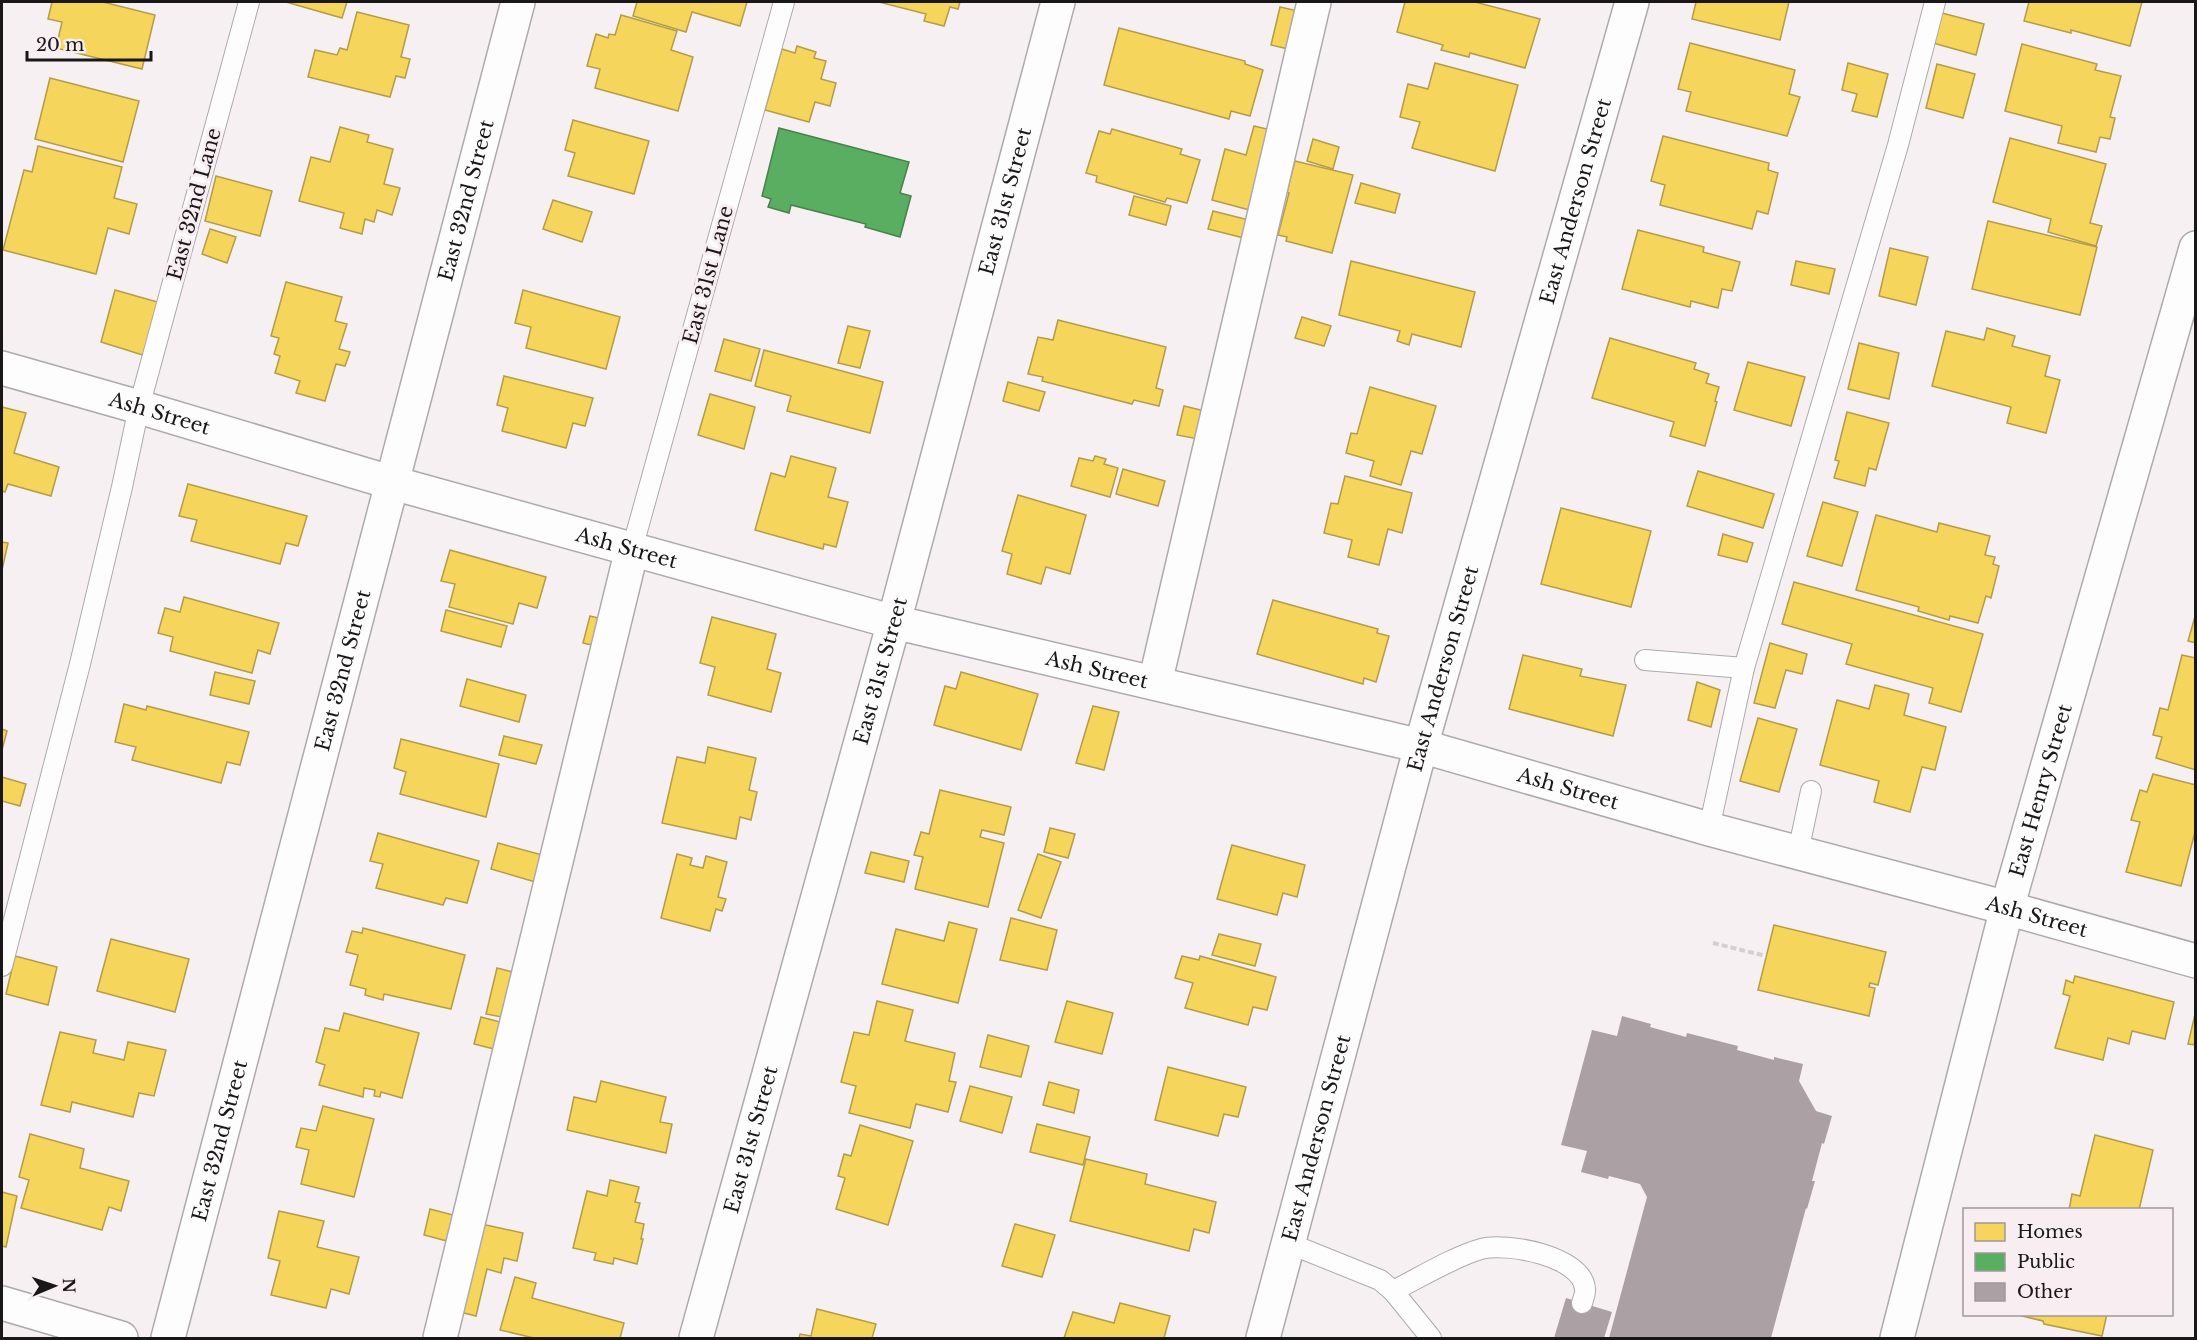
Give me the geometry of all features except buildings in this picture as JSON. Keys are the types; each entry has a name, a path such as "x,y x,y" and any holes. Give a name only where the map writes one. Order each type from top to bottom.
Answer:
{"street":[{"name":"East 32nd Street","path":"168,1338 518,2"},
{"name":"East 31st Street","path":"696,1338 894,622 1058,2"},
{"path":"1155,683 1314,2"},
{"name":"East Anderson Street","path":"1263,1338 1421,746 1632,2"},
{"name":"East Henry Street","path":"1898,1338 2007,908 2196,248"},
{"name":"Ash Street","path":"2,368 139,406 393,483 894,622 1421,746 1709,829 2196,961"},
{"path":"440,1338 632,549"},
{"path":"2,1303 121,1338"}],"lane":[{"name":"East 32nd Lane","path":"2,966 80,664 139,406 249,2"},
{"name":"East 31st Lane","path":"632,549 784,2"},
{"path":"1709,829 1744,668 1898,145 1935,2"},
{"path":"1645,660 1744,668"},
{"path":"1798,852 1811,791"},
{"path":"1288,1243 1380,1280 1393,1291 1431,1338"},
{"path":"1393,1291 1482,1248 1517,1248 1567,1263 1579,1274 1586,1288 1582,1303"}],"path":[{"path":"1713,943 1766,956"}]}
